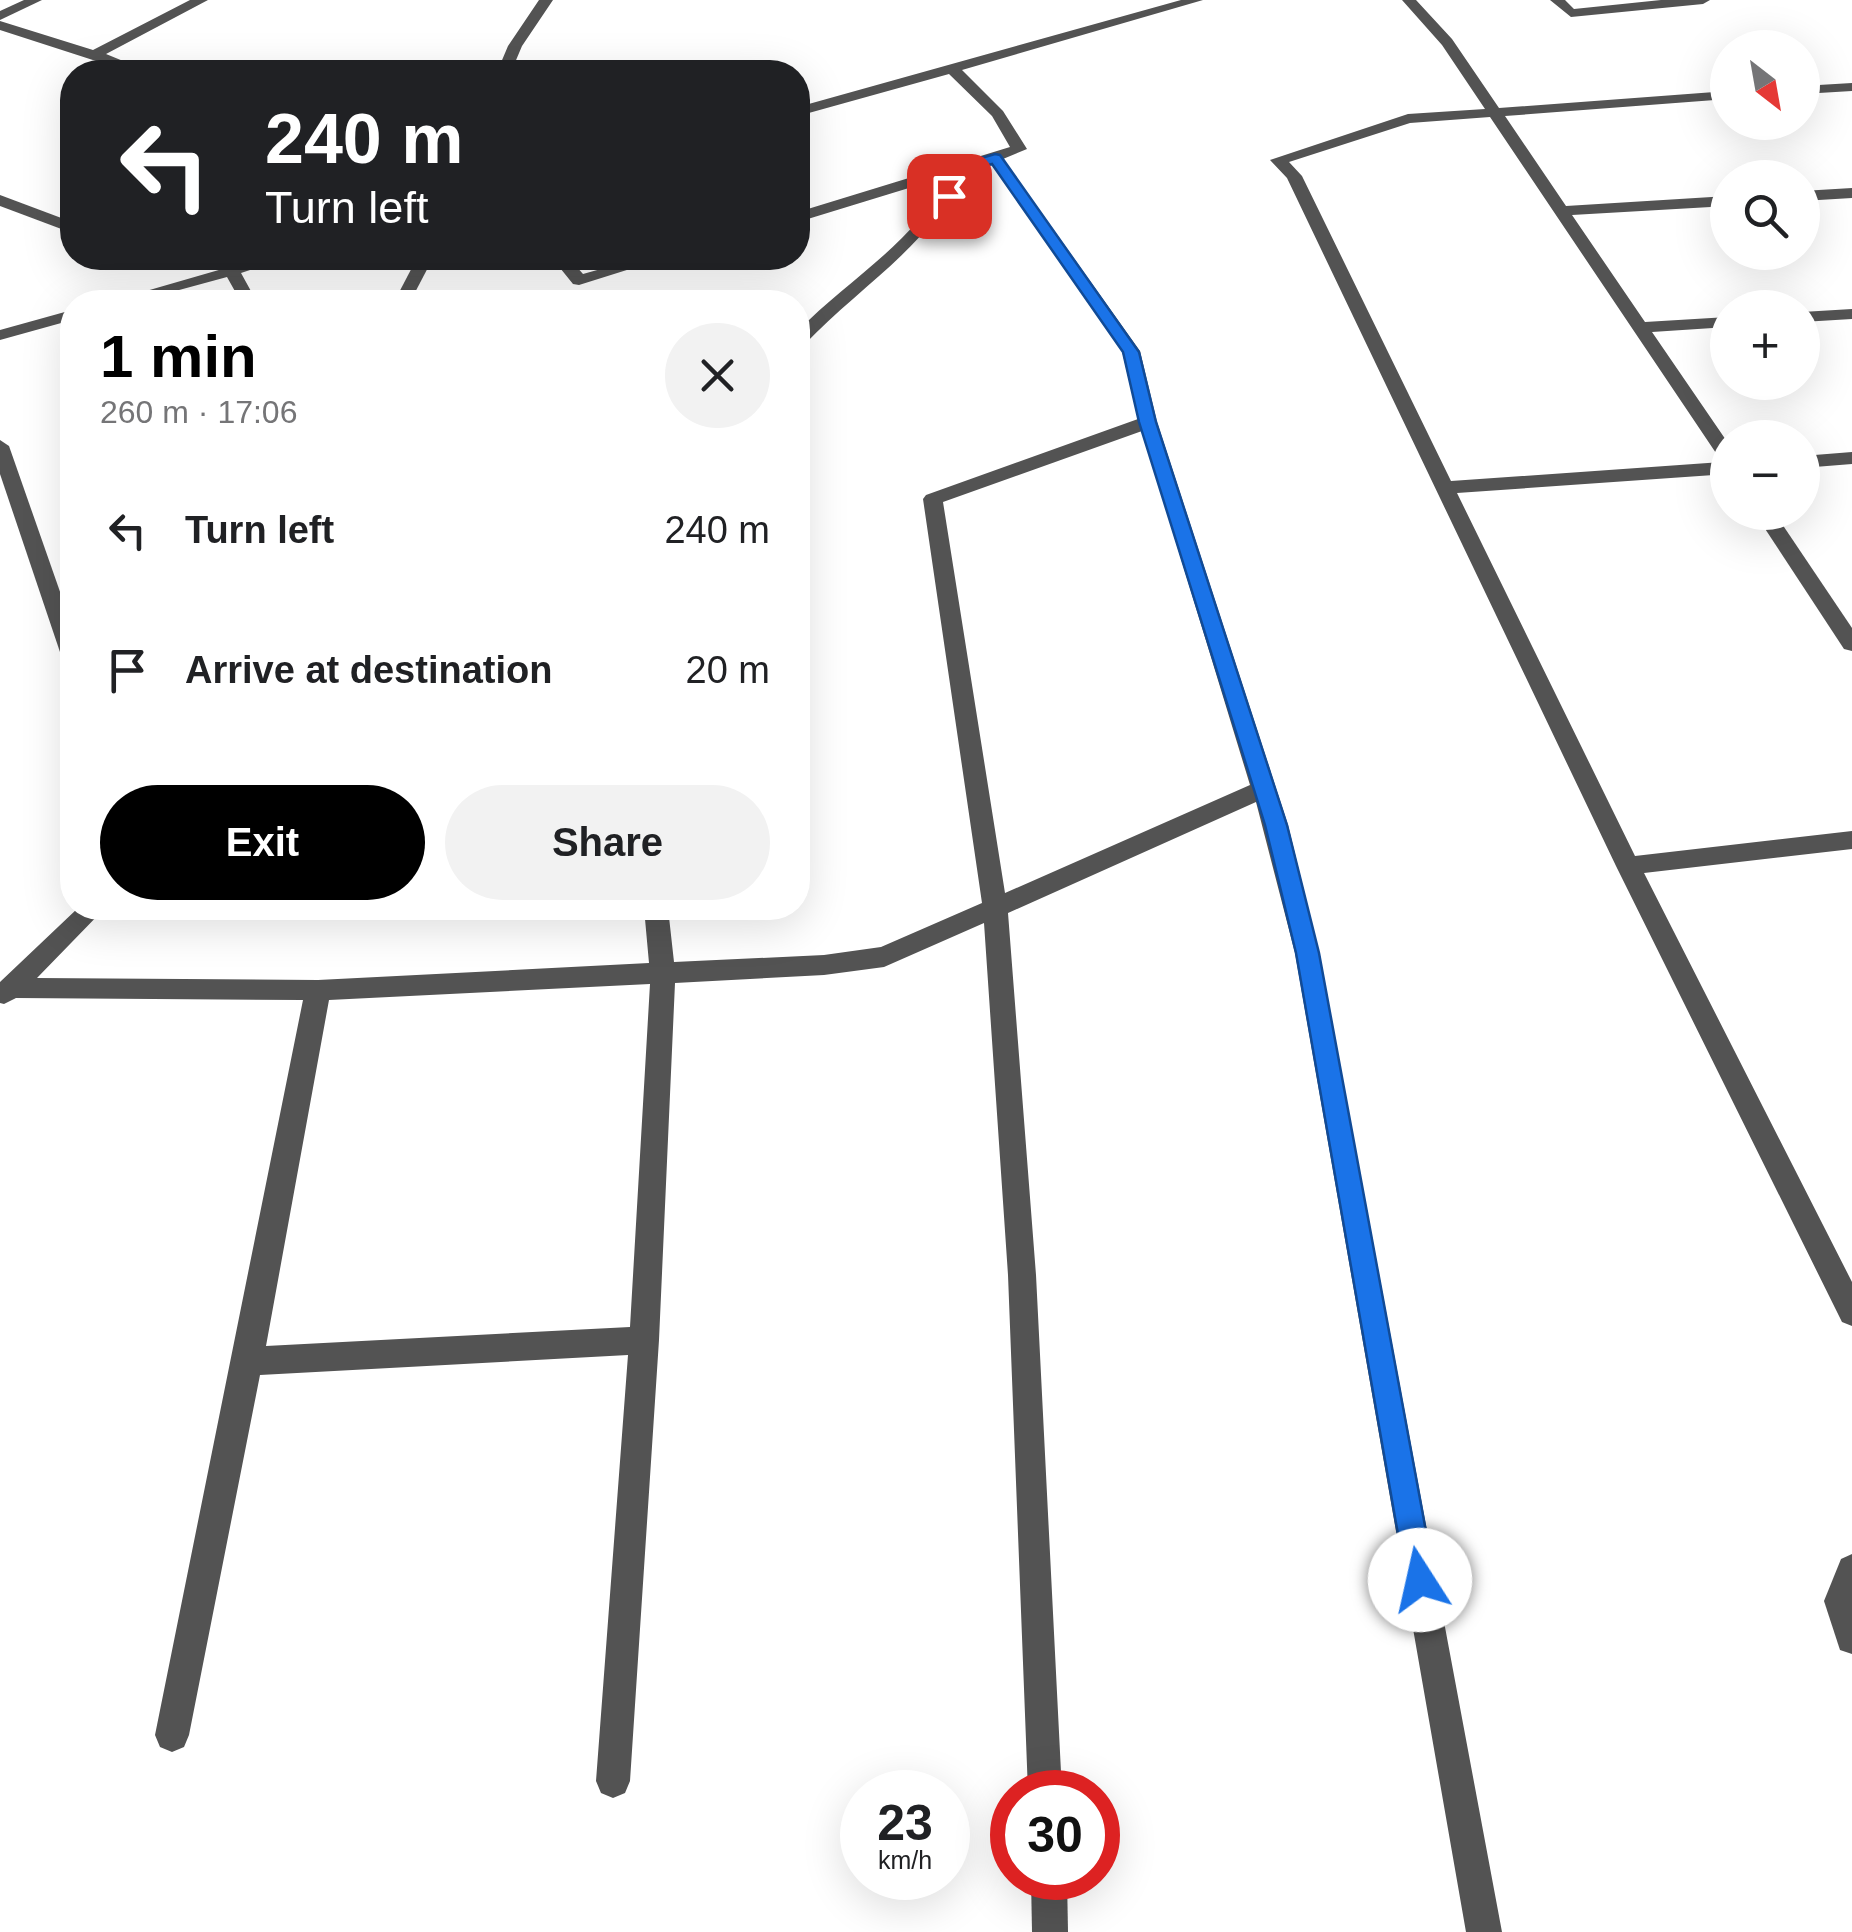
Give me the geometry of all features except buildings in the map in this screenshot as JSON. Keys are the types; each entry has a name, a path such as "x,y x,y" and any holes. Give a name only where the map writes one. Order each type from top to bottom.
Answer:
{"street":[{"path":"0,16 35,0"},
{"path":"94,56 201,0"},
{"path":"509,60 546,0"},
{"path":"810,109 1196,0"},
{"path":"1410,0 1447,42 1710,431"},
{"path":"1557,0 1570,13 1702,0"},
{"path":"0,25 106,60"},
{"path":"810,213 1018,149 998,114 952,68"},
{"path":"1820,89 1852,87"},
{"path":"1710,96 1408,119 1278,160 1294,176 1628,866 1852,1312"},
{"path":"995,158 1131,352 1148,422 1276,825 1307,953 1484,1932"},
{"path":"810,326 931,220 949,196 959,170"},
{"path":"1820,195 1852,192"},
{"path":"0,200 60,223"},
{"path":"1560,211 1710,202"},
{"path":"160,290 231,270 242,290"},
{"path":"570,270 579,280 614,270"},
{"path":"1820,316 1852,314"},
{"path":"0,319 8,333 60,318"},
{"path":"1640,328 1710,323"},
{"path":"1044,1770 1022,1276 995,908 933,498 1148,422"},
{"path":"0,446 60,620"},
{"path":"1820,461 1852,458"},
{"path":"1444,488 1710,469"},
{"path":"1776,530 1852,644"},
{"path":"5,993 318,990 663,973 884,957 1263,790"},
{"path":"1628,866 1852,840"},
{"path":"5,993 81,920"},
{"path":"613,1781 644,1340 663,973 657,920"},
{"path":"172,1736 318,990"},
{"path":"248,1361 644,1340"},
{"path":"1852,1570 1840,1600 1852,1638"},
{"path":"1049,1900 1050,1932"}],"route":[{"path":"949,196 959,170 995,158 1131,352 1148,422 1276,825 1307,953 1420,1580"}]}
